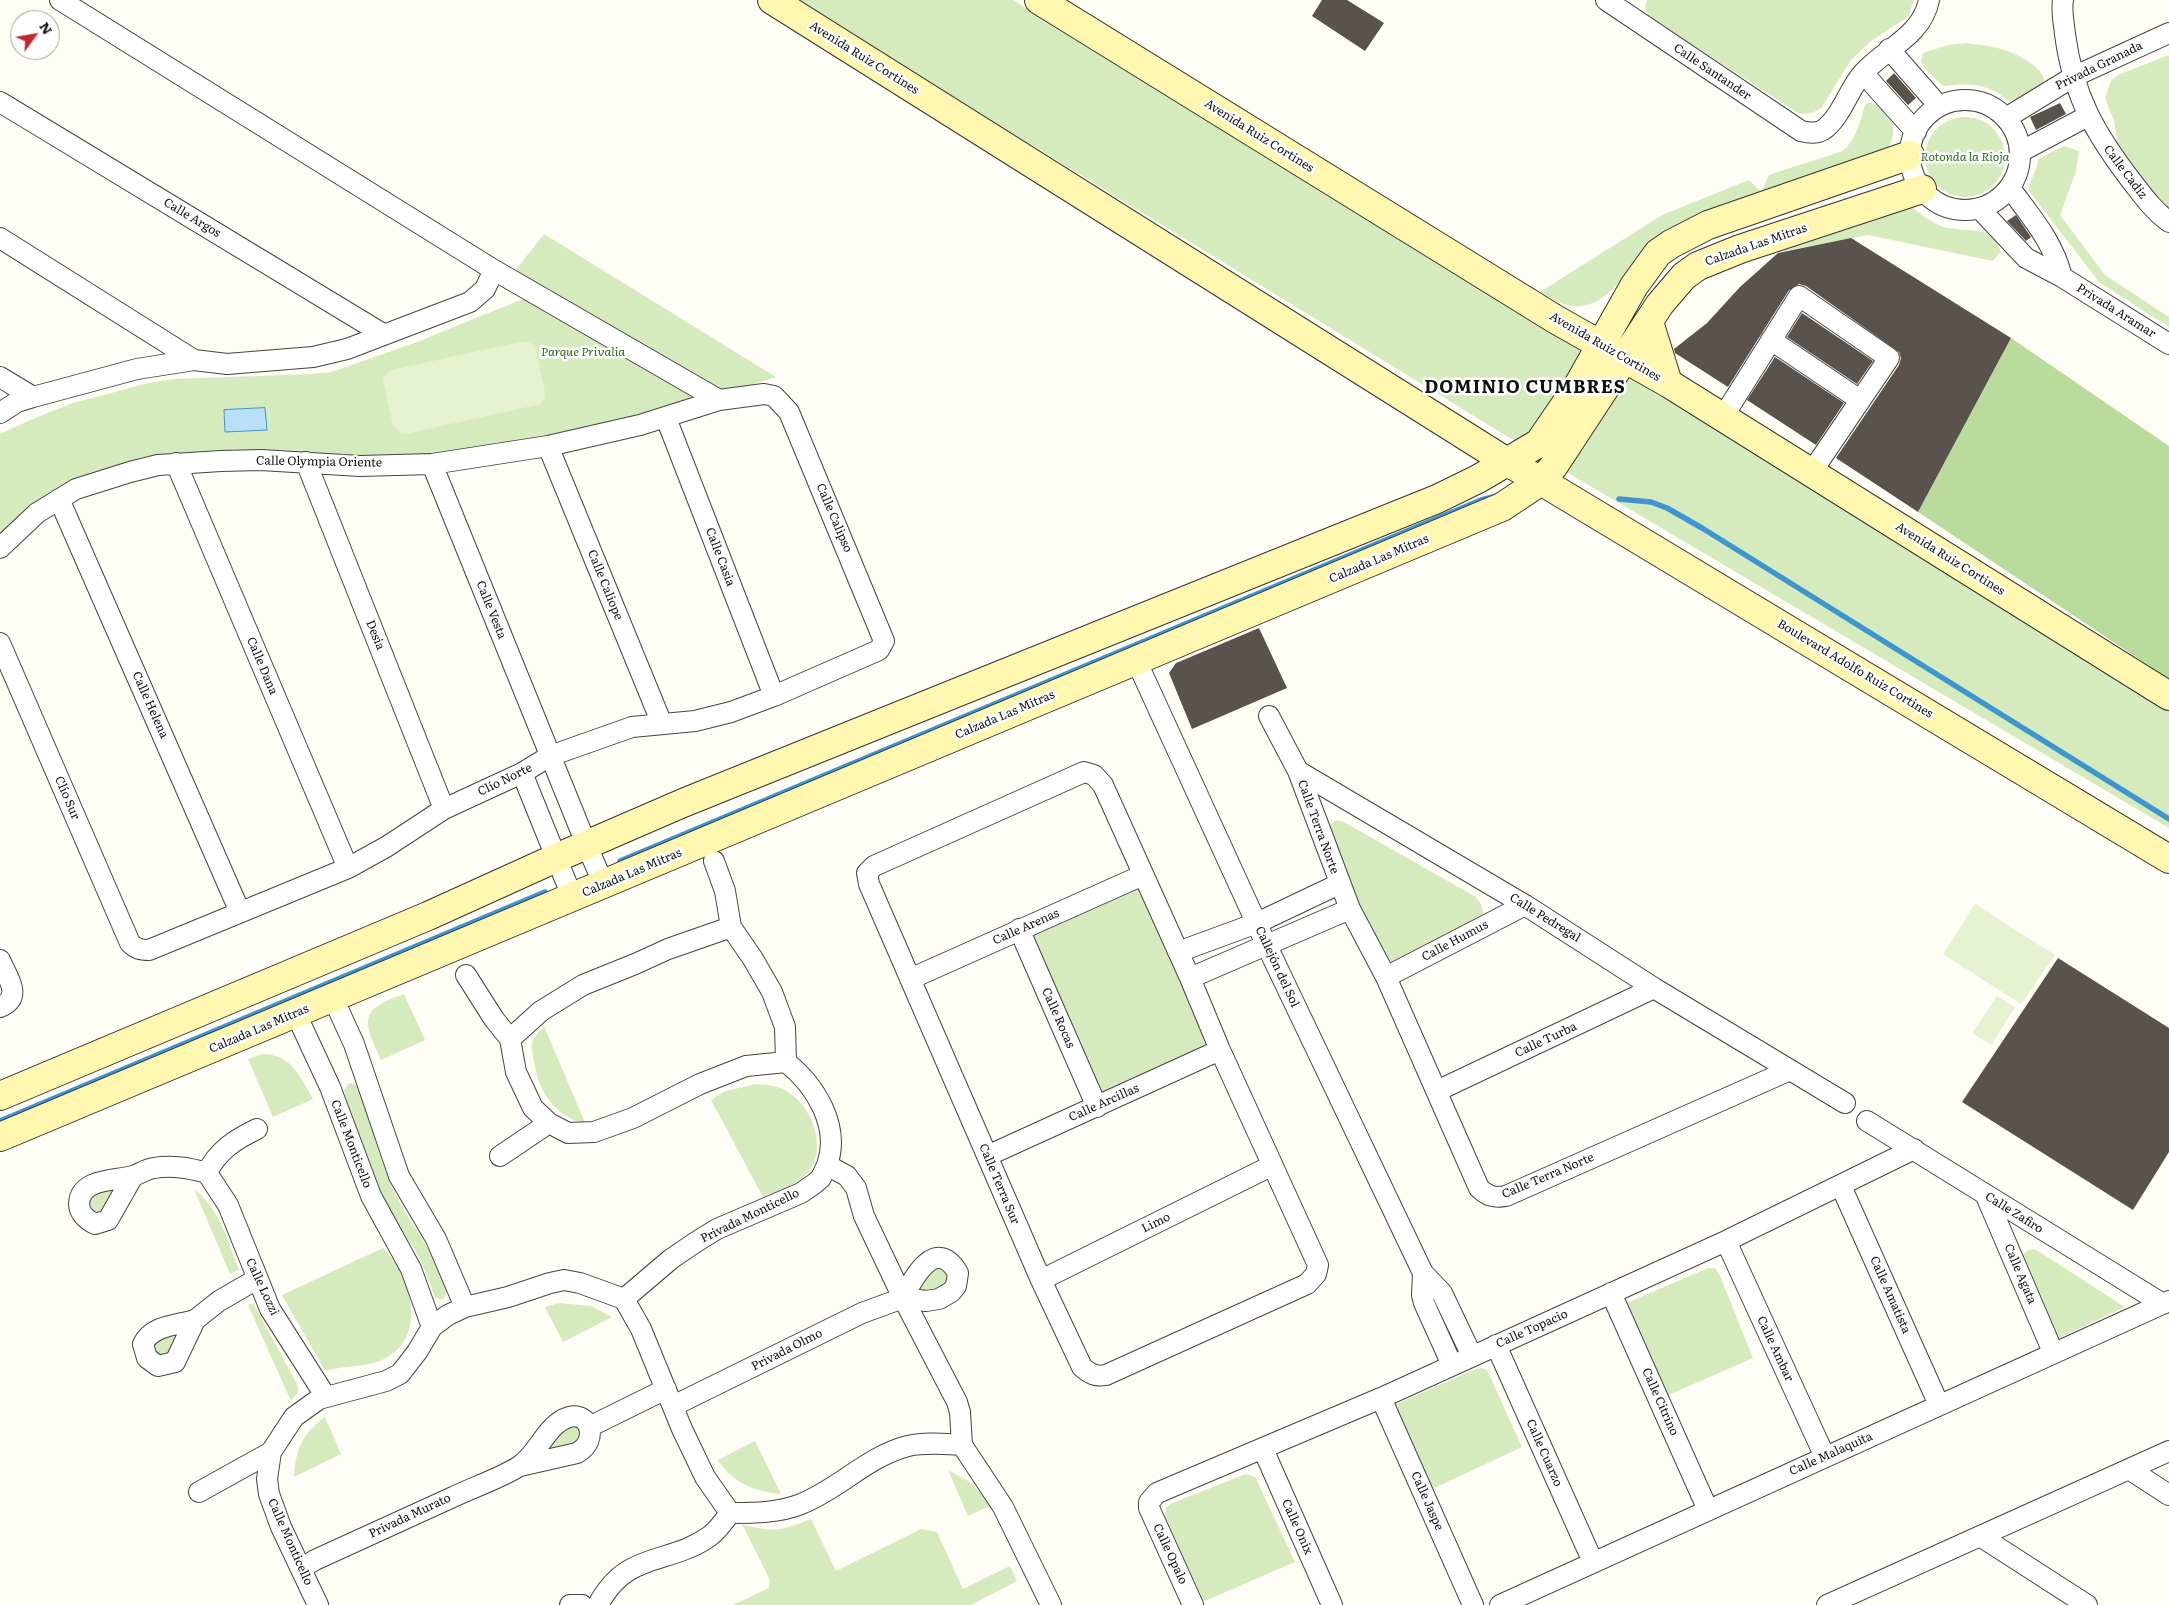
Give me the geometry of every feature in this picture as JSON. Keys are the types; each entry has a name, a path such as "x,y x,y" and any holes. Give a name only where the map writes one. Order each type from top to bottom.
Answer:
{"main road":[{"name":"Avenida Ruiz Cortines","path":"772,0 1507,462 1541,481"},
{"name":"Avenida Ruiz Cortines","path":"1039,0 1555,319 1668,383 2169,696"},
{"path":"0,1096 428,916 692,799 1437,500 1478,479 1539,443 1562,411 1634,286 1658,253 1694,232 1730,217 1820,186 1913,144"},
{"path":"1820,186 1832,219"},
{"name":"Calzada Las Mitras","path":"0,1138 1502,508 1541,481 1553,467 1655,313 1684,276 1698,266 1740,249 1922,189"},
{"path":"1730,217 1740,249"},
{"path":"1634,286 1655,313 1668,383"},
{"path":"1555,319 1593,317 1621,311"},
{"name":"Boulevard Adolfo Ruiz Cortines","path":"1541,481 2169,859"}],"street":[{"path":"60,0 494,270 720,400"},
{"name":"Calle Santander","path":"1606,0 1801,131 1811,133 1822,130 1830,124 1863,73"},
{"path":"1913,144 1863,73 1921,24 1927,12 1929,0"},
{"name":"Calle Cadíz","path":"2063,0 2062,7 2073,77 2088,116 2107,149 2157,213 2169,222"},
{"name":"Privada Granada","path":"2006,118 2073,77 2169,33"},
{"path":"1890,50 1939,106"},
{"path":"1961,100 1973,100 1996,109 2006,118 2018,140 2020,165 2010,188 2001,197 1979,208 1966,210 1942,205 1922,189 1916,178 1913,144 1925,118 1939,106 1961,100"},
{"name":"Calle Argos","path":"0,102 383,334"},
{"path":"2020,152 2088,116"},
{"name":"Privada Aramar","path":"2010,188 2047,239 2057,258 2062,277"},
{"name":"Privada Aramar","path":"1979,208 2026,258 2062,277 2169,344"},
{"path":"0,238 194,360"},
{"path":"0,413 17,402 137,369 194,360 227,364 313,357 346,349 470,302 484,289 494,270"},
{"path":"1723,417 1798,296 1889,358 1811,472"},
{"path":"1771,340 1860,400"},
{"path":"0,377 33,397"},
{"name":"Calle Olympia Oriente","path":"0,548 37,513 76,489 158,465 221,460 306,462 360,466 432,464 548,446 666,418 720,400 764,394 774,396"},
{"name":"Calle Calipso","path":"774,396 789,412 884,637 884,644"},
{"name":"Calle Casia","path":"666,418 774,696"},
{"name":"Calle Caliope","path":"548,446 662,724"},
{"name":"Desia","path":"306,462 444,809"},
{"name":"Calle Dana","path":"176,464 348,868"},
{"name":"Calle Vesta","path":"432,464 604,885"},
{"name":"Calle Helena","path":"59,499 240,912"},
{"name":"Clío Sur","path":"0,643 130,943 138,950"},
{"name":"Clío Norte","path":"138,950 149,950 348,868 386,847 444,809 522,773 550,756 632,727 696,721 731,712 774,696 879,650 884,644"},
{"name":"Callejón del Sol","path":"1136,660 1266,946 1422,1273 1442,1294 1472,1356"},
{"name":"Calle Terra Norte","path":"1269,716 1298,770 1339,884 1350,909 1386,977 1479,1188 1485,1194 1499,1197 1506,1196 1790,1070"},
{"name":"Calle Pedregal","path":"1298,770 1525,905 1654,988 1845,1103"},
{"name":"Calle Terra Sur","path":"1084,772 1090,772 1099,778 1103,784 1178,952 1271,1166 1318,1265 1316,1274 1307,1284 1101,1376 1088,1373 1082,1367 1041,1280 869,884 867,873 874,866 1084,772"},
{"path":"522,773 573,898"},
{"path":"714,861 725,891 731,926 754,959 772,992 785,1027 786,1062"},
{"name":"Calle Arenas","path":"910,979 1019,929 1143,876"},
{"name":"Calle Terra Norte","path":"1257,923 1339,884"},
{"name":"Calle Humus","path":"1386,977 1525,905"},
{"path":"1190,978 1350,909"},
{"path":"1178,952 1257,923"},
{"path":"510,1039 541,1010 583,984 668,949 731,926"},
{"name":"Calle Rocas","path":"1019,929 1097,1107"},
{"path":"0,960 13,991 12,999 9,1003 0,1007"},
{"path":"466,975 494,1019 510,1039 516,1072 533,1108 549,1123 568,1132 594,1132 633,1118 700,1084 746,1066 786,1062 800,1073 824,1108 830,1148 827,1165 847,1176 856,1188 864,1216 960,1412 962,1445 1003,1507 1051,1605"},
{"name":"Calle Turba","path":"1437,1091 1654,988"},
{"path":"333,998 354,1044 399,1176 436,1239 457,1311 564,1280 580,1283 624,1299 641,1329 682,1429 705,1477 730,1513"},
{"name":"Calle Monticello","path":"296,1014 330,1088 371,1196 412,1269 432,1327"},
{"name":"Calle Arcillas","path":"988,1156 1220,1050"},
{"name":"Calle Zafiro","path":"1867,1121 1986,1196 2166,1302"},
{"path":"500,1156 549,1123"},
{"path":"133,1176 152,1168 168,1167 188,1167 207,1173 215,1158 228,1146 237,1138 256,1129"},
{"name":"Calle Topacio","path":"1149,1502 1153,1496 1166,1488 1381,1398 1726,1241 1914,1149"},
{"name":"Privada Monticello","path":"624,1299 672,1259 717,1229 807,1188 821,1178 827,1165"},
{"name":"Limo","path":"1041,1280 1271,1166"},
{"name":"Calle Lozzi","path":"207,1173 228,1205 270,1309 326,1397"},
{"name":"Calle Amatista","path":"1841,1186 1939,1405"},
{"name":"Calle Agata","path":"1986,1196 2054,1352"},
{"name":"Calle Ambar","path":"1726,1241 1825,1457"},
{"name":"Callejón del Sol","path":"1422,1273 1424,1303 1452,1365"},
{"path":"195,1320 220,1301 257,1279"},
{"name":"Calle Citrino","path":"1611,1293 1708,1510"},
{"name":"Privada Olmo","path":"589,1427 669,1398 862,1313 903,1298"},
{"name":"Calle Malaquita","path":"1500,1605 2166,1302"},
{"name":"Calle Monticello","path":"318,1605 281,1526 269,1494 267,1479 271,1452 294,1416 314,1402 326,1397 386,1382 400,1374 417,1352 432,1327 457,1311"},
{"name":"Calle Cuarzo","path":"1496,1345 1593,1562"},
{"name":"Calle Jaspe","path":"1381,1398 1473,1605"},
{"name":"Privada Murato","path":"302,1568 315,1560 520,1466 577,1453 586,1447 589,1442 591,1435 589,1427 583,1420 575,1416 564,1419 556,1425 520,1466"},
{"path":"730,1513 761,1513 801,1504 890,1452 909,1446 928,1444 962,1445"},
{"name":"Calle Onix","path":"1263,1449 1332,1605"},
{"path":"1827,1605 2169,1451"},
{"path":"199,1492 271,1452"},
{"path":"2129,1469 2169,1495"},
{"name":"Calle Opalo","path":"1149,1502 1150,1511 1193,1605"},
{"path":"598,1605 605,1592 616,1579 632,1567 704,1540 720,1527 730,1513"},
{"path":"1980,1536 2087,1605"},
{"path":"570,1605 582,1605"}],"green space":[{"path":"795,0 1013,0 2169,708 2169,828 1536,454"},
{"path":"1648,0 1914,0 1908,17 1871,41 1851,60 1822,107 1814,112 1805,114 1798,113 1648,16 1645,5"},
{"path":"1966,43 2011,52 2024,59 2041,73 2044,85 2022,98 2008,101 1993,91 1977,86 1943,86 1926,70 1921,62 1923,53 1948,45"},
{"path":"2169,55 2169,211 2118,146 2114,121 2105,98 2111,81 2118,75"},
{"path":"1870,102 1878,106 1889,116 1892,122 1893,136 1891,144 1886,151 1761,192 1769,175 1843,151 1854,136 1865,105"},
{"name":"Rotonda la Rioja","path":"1957,117 1973,117 1994,128 2005,149 2005,165 1994,186 1973,197 1957,197 1943,191 1931,179 1925,165 1925,149 1931,135 1943,123"},
{"path":"2064,146 2079,151 2076,171 2060,215 2105,275 2169,317 2169,327 2099,282 2029,191 2038,159"},
{"path":"1749,180 1761,192 1669,228 1649,244 1604,297 1593,303 1581,306 1567,305 1540,292 1662,215"},
{"path":"1912,207 1929,220 1941,226 1983,232 1996,242 2001,251 1993,261 1868,235 1779,252"},
{"name":"Parque Privalia","path":"544,234 776,377 646,420 438,458 137,466 0,536 0,434 73,403 149,383 174,379 332,372 417,342 523,299 511,276"},
{"path":"2011,338 2169,446 2169,679 1918,512"},
{"path":"520,342 528,342 535,346 545,392 545,398 541,404 405,434 393,426 383,380 384,376 391,370"},
{"path":"1336,820 1342,821 1476,897 1482,906 1484,917 1395,963 1383,960 1326,829"},
{"path":"1143,875 1220,1050 1097,1107 1019,929"},
{"path":"1975,904 2055,955 2021,1004 1943,954"},
{"path":"404,994 425,1040 381,1060 368,1026 368,1018 378,1005"},
{"path":"1997,996 2015,1007 1991,1045 1972,1033"},
{"path":"544,1026 586,1125 557,1109 550,1102 540,1084 532,1052 532,1042"},
{"path":"262,1054 280,1058 294,1068 313,1099 273,1117 248,1059"},
{"path":"352,1083 360,1087 380,1154 395,1193 431,1253 443,1278 447,1292 444,1298 435,1297 422,1263 412,1245 398,1228 369,1170 344,1091 348,1084"},
{"path":"757,1084 779,1088 795,1097 809,1116 817,1139 817,1150 809,1171 794,1184 763,1197 711,1100 725,1091"},
{"path":"126,1181 114,1200 97,1218 84,1201 86,1197"},
{"path":"194,1189 203,1197 217,1216 239,1270 230,1274"},
{"path":"383,1248 401,1273 407,1289 411,1304 411,1320 407,1335 399,1348 386,1358 364,1365 325,1371 282,1295"},
{"path":"2035,1249 2125,1307 2055,1340 2021,1257 2027,1251"},
{"path":"941,1261 953,1283 917,1297 913,1282"},
{"path":"1708,1268 1715,1268 1720,1276 1753,1358 1664,1397 1624,1308 1627,1303"},
{"path":"253,1303 298,1386 298,1392 291,1401 248,1305"},
{"path":"559,1303 591,1306 612,1317 563,1342 545,1307"},
{"path":"175,1330 180,1339 163,1359 152,1352 154,1339"},
{"path":"1481,1368 1487,1370 1522,1447 1428,1491 1390,1407"},
{"path":"325,1417 341,1454 294,1477 296,1459 302,1443 311,1429"},
{"path":"563,1426 580,1426 583,1442 537,1455"},
{"path":"755,1441 781,1494 745,1485 730,1475 718,1460"},
{"path":"948,1470 970,1482 992,1505 968,1516"},
{"path":"1246,1474 1255,1477 1295,1562 1200,1603 1164,1520 1166,1508 1170,1504"},
{"path":"811,1519 836,1571 921,1529 937,1532 963,1589 1010,1566 1017,1581 971,1605 733,1605 769,1588 770,1580 742,1524 770,1530 792,1526"}],"water":[{"path":"265,408 267,430 225,432 224,410"}],"building":[{"path":"1322,0 1347,0 1384,23 1365,51 1312,16"},
{"path":"1894,73 1916,98 1908,105 1886,81"},
{"path":"2060,103 2066,114 2036,130 2030,117"},
{"path":"2016,215 2031,237 2026,241 2007,221"},
{"path":"1851,238 2011,338 1918,512 1836,458 1899,365 1901,358 1899,352 1806,286 1799,284 1789,290 1728,387 1675,353 1674,349 1707,323 1740,287 1778,253"},
{"path":"1802,313 1873,361 1857,384 1787,337"},
{"path":"1775,357 1844,403 1816,445 1747,400"},
{"path":"1259,628 1287,688 1192,729 1169,673 1176,663"},
{"path":"2058,958 2169,1028 2169,1152 2133,1210 1962,1102"}],"waterway":[{"path":"620,861 1481,500 1497,496"},
{"path":"1619,499 1651,502 1667,508 1702,528 2169,819"},
{"path":"0,1121 545,892"}],"district":[{"name":"DOMINIO CUMBRES","path":"1525,388"}]}
